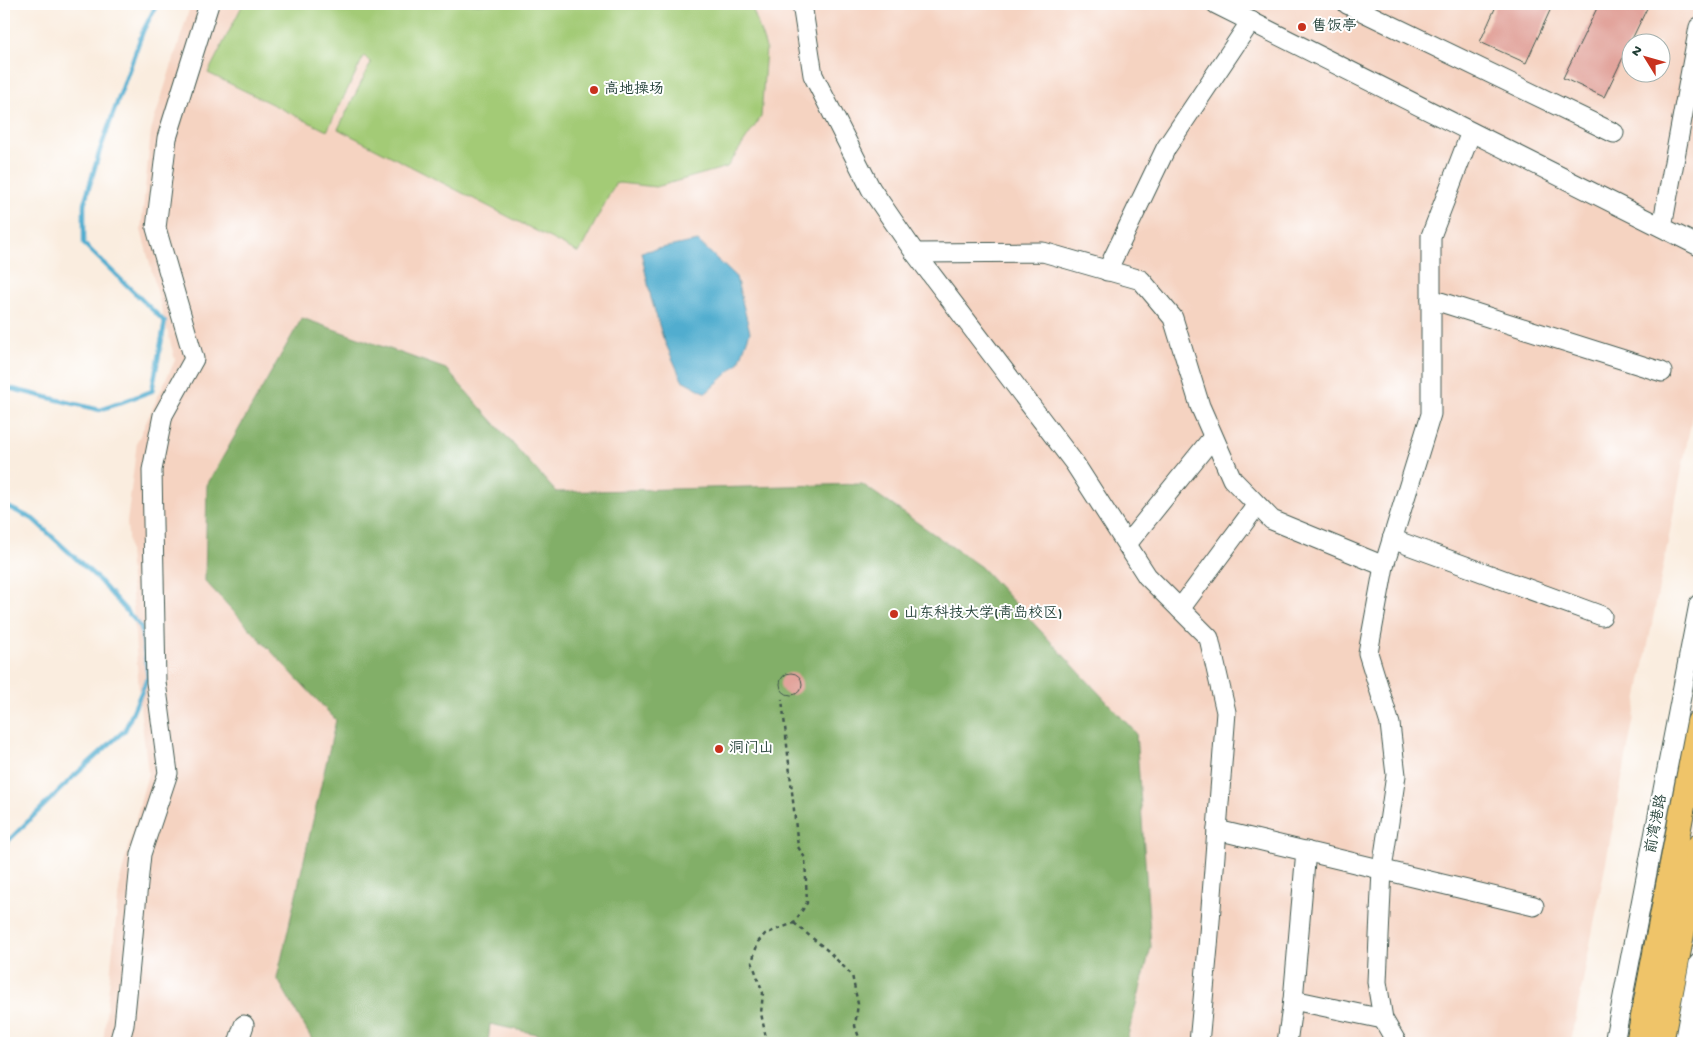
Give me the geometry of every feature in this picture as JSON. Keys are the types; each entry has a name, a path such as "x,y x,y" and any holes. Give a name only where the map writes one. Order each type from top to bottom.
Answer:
{"main road":[{"name":"前湾港路","path":"1638,1043 1699,722"},
{"path":"1661,1043 1699,846"}],"street":[{"path":"119,1043 124,1025 140,854 168,772 156,682 152,470 163,415 194,359 156,228 167,138 209,4"},
{"path":"802,4 813,75 871,189 915,253 1076,464 1147,576 1209,638 1226,712 1199,1043"},
{"path":"1216,4 1699,246"},
{"path":"1347,4 1614,133"},
{"path":"1107,271 1166,148 1251,21"},
{"path":"1662,228 1699,27"},
{"path":"1397,1043 1383,1019 1377,982 1382,869 1396,775 1390,724 1368,653 1384,566 1431,414 1431,236 1471,132"},
{"path":"915,253 1043,252 1142,280 1173,318 1200,406 1232,479 1272,520 1384,566"},
{"path":"1431,299 1662,372"},
{"path":"1127,544 1213,436"},
{"path":"1180,609 1257,505"},
{"path":"1392,539 1602,616"},
{"name":"前湾港路","path":"1614,1043 1699,604"},
{"path":"1217,830 1534,906"},
{"path":"1287,1043 1293,1000 1306,851"},
{"path":"1684,1043 1699,963"},
{"path":"1293,1000 1383,1019"},
{"path":"238,1043 244,1025"}],"path":[{"path":"767,1043 761,1013 763,992 752,962 758,942 765,934 794,924 807,903 805,858 798,847 782,699"},
{"path":"794,924 827,950 852,975 858,1004 856,1026 862,1043"}],"shaded area":[{"name":"山东科技大学(青岛校区)","path":"191,4 1699,4 1699,381 1571,1043 103,1043 120,880 148,773 140,707 127,522 137,442 175,360 141,230 151,130"}],"green space":[{"name":"高地操场","path":"243,4 751,4 766,48 761,117 727,167 656,187 615,184 579,253 338,129 371,63 364,56 327,131 208,73"},
{"path":"302,318 446,369 556,492 862,484 981,567 1136,733 1151,947 1126,1043 578,1043 490,1024 488,1043 314,1043 277,978 336,720 205,581 207,485"}],"water":[{"path":"698,241 736,277 750,332 739,363 706,393 682,380 663,338 651,298 641,252"}],"building":[{"path":"1497,4 1553,4 1526,63 1480,42"},
{"path":"1599,4 1649,4 1635,32 1620,32 1620,64 1604,97 1563,78"},
{"path":"791,673 799,676 802,684 799,692 791,695 783,692 780,684 783,676"}],"waterway":[{"path":"4,387 100,410 152,391 165,322 84,244 84,204 100,150 143,31 157,4"},
{"path":"4,505 33,519 96,577 141,627 148,677 125,730 73,777 4,845"}],"place":[{"name":"售饭亭","path":"1302,27"},
{"name":"高地操场","path":"594,90"},
{"name":"山东科技大学(青岛校区)","path":"894,614"},
{"name":"洞门山","path":"719,749"}]}
